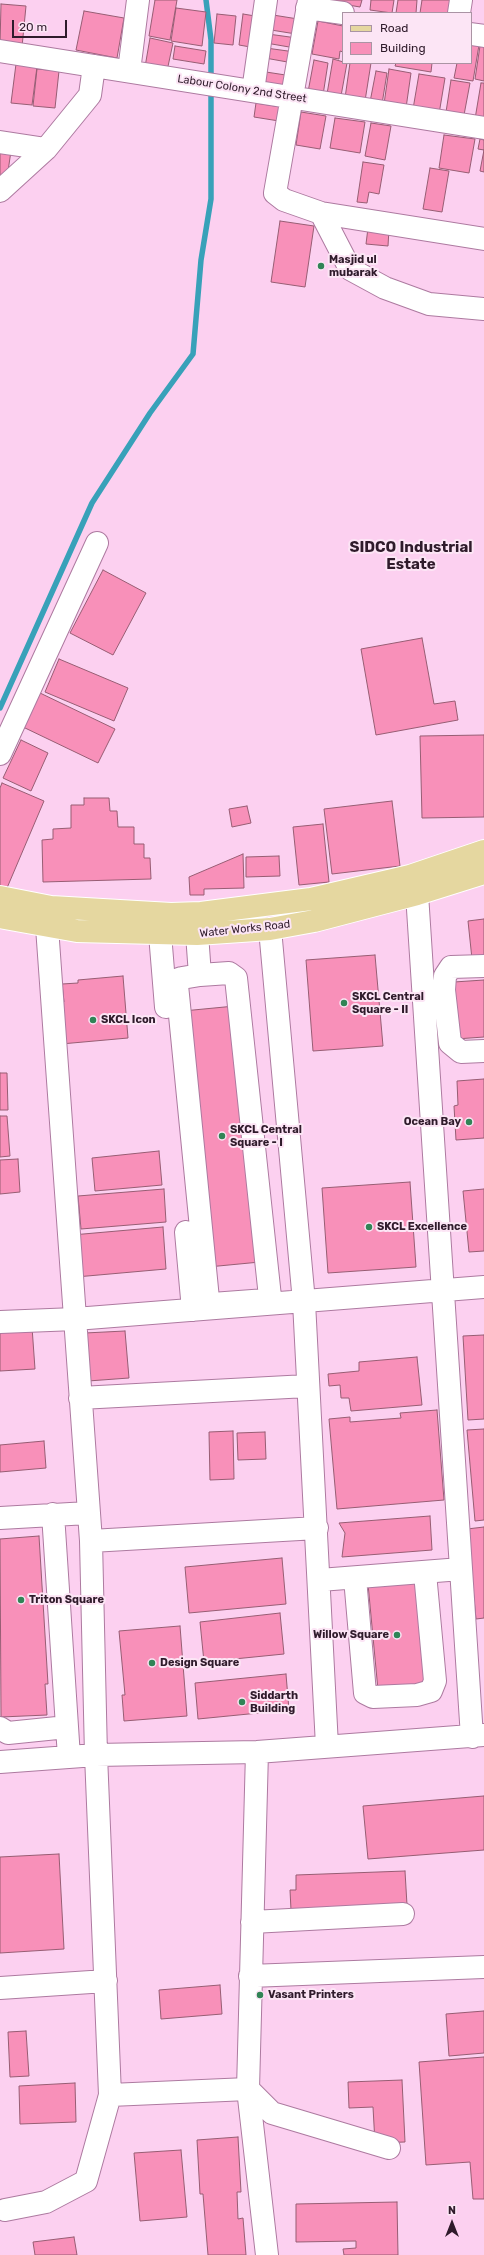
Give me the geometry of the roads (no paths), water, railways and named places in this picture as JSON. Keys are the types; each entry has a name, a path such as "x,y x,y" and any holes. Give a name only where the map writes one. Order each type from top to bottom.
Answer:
{"main road":[{"name":"Water Works Road","path":"1,906 51,907 171,914 201,913 311,899 410,876 484,851"},
{"name":"Water Works Road","path":"1,906 47,927 77,931 196,934 270,929 314,920 417,894 484,873"},
{"path":"311,899 314,920"}],"street":[{"path":"129,72 138,0"},
{"path":"253,91 266,0"},
{"path":"459,12 461,0"},
{"path":"342,14 308,4 275,193 284,200 321,213 484,239"},
{"path":"472,34 484,36"},
{"name":"Labour Colony 2nd Street","path":"0,51 484,128"},
{"path":"0,192 46,149 90,95 94,66"},
{"path":"0,142 46,149"},
{"path":"321,213 350,269 385,288 429,304 484,309"},
{"path":"0,754 97,543"},
{"path":"0,1762 96,1755 257,1752 478,1736 461,1570 417,894"},
{"path":"5,2210 46,2202 86,2181 110,2095 96,1755 91,1541 47,927"},
{"path":"270,929 304,1302 307,1386 320,1580 327,1746"},
{"path":"160,934 193,1310"},
{"path":"196,934 200,975"},
{"path":"484,966 451,967 445,976 444,990 450,1043 461,1052 484,1051"},
{"path":"229,973 236,978 270,1296 266,1300 212,1304 208,1299 177,985 179,979 200,975 229,973"},
{"path":"0,1322 75,1319 484,1287"},
{"path":"80,1398 307,1386"},
{"path":"0,1518 88,1513"},
{"path":"53,1514 69,1757"},
{"path":"91,1541 317,1528"},
{"path":"320,1580 461,1570"},
{"path":"355,1578 365,1693 373,1697 416,1695 431,1691 435,1681 426,1573"},
{"path":"0,1728 8,1733 67,1727"},
{"path":"257,1752 248,2089 267,2255"},
{"path":"252,1922 403,1914"},
{"path":"250,1976 484,1967"},
{"path":"0,1988 106,1981"},
{"path":"110,2095 248,2089 272,2112 390,2148"}],"waterway":[{"path":"206,0 211,40 211,80"},
{"path":"0,708 92,503 150,413 193,354 201,260 211,199 211,88"}],"place":[{"name":"Masjid ul mubarak","path":"321,266"},
{"name":"SKCL Central Square - II","path":"344,1003"},
{"name":"SKCL Icon","path":"93,1020"},
{"name":"Ocean Bay","path":"469,1122"},
{"name":"SKCL Central Square - I","path":"222,1136"},
{"name":"SKCL Excellence","path":"369,1227"},
{"name":"Triton Square","path":"21,1600"},
{"name":"Willow Square","path":"397,1635"},
{"name":"Design Square","path":"152,1663"},
{"name":"Siddarth Building","path":"242,1702"},
{"name":"Vasant Printers","path":"260,1995"}],"district":[{"name":"SIDCO Industrial Estate","path":"411,556"}]}
